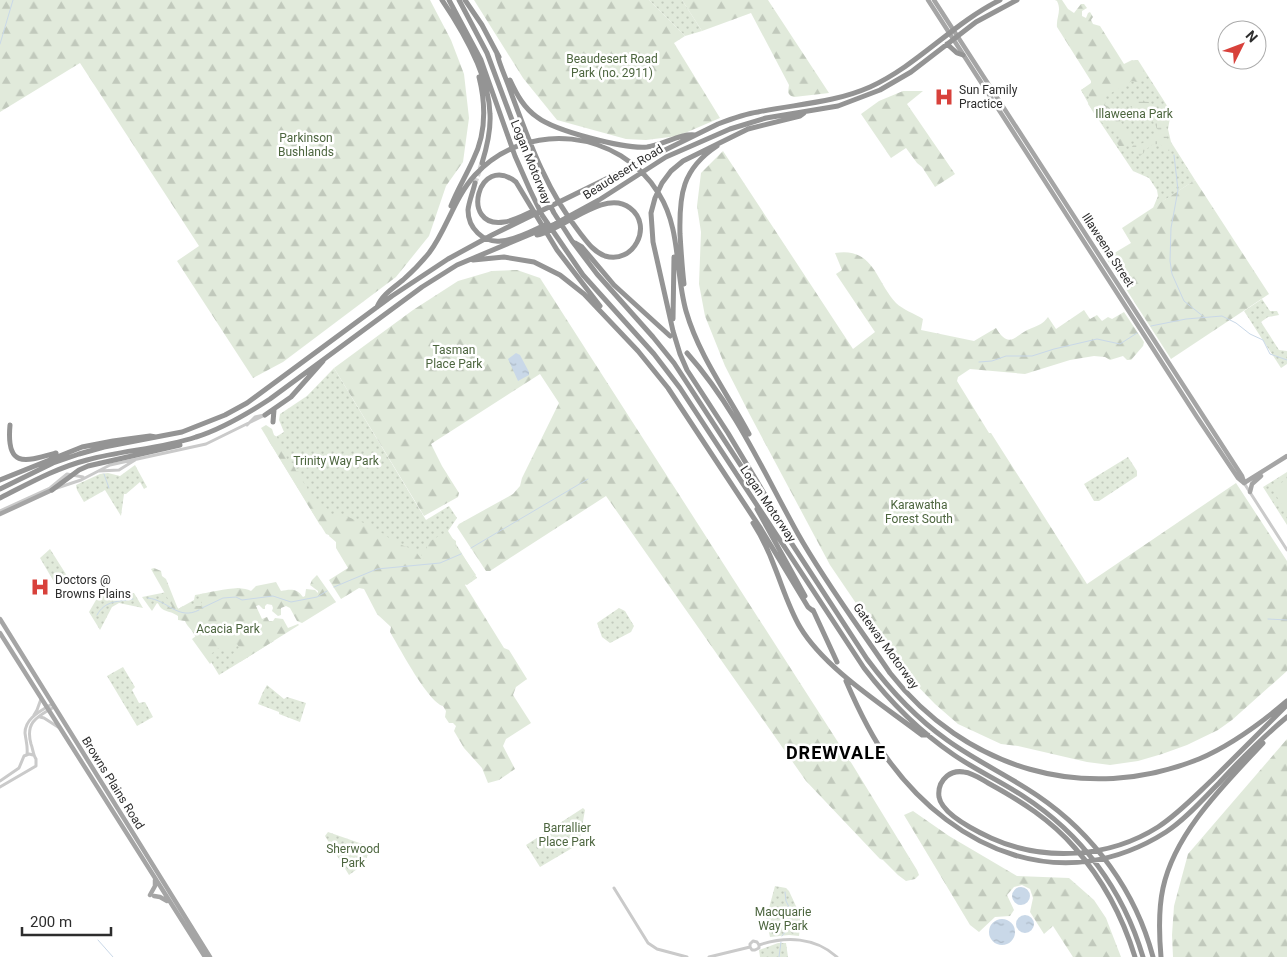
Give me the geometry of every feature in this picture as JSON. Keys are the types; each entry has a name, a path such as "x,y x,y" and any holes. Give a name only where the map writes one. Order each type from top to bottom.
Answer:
{"highway":[{"path":"442,0 473,57 484,84 490,112 489,135 482,163"},
{"name":"Logan Motorway","path":"449,0 481,60 515,156 542,215 583,275 646,344 671,376 864,668 892,703 928,736 966,762 1035,804 1072,835 1096,863 1118,895 1142,957"},
{"name":"Logan Motorway","path":"459,0 487,53 534,176 554,213 572,242 597,274 674,363 862,653 905,704 931,728 958,748 1053,806 1081,831 1116,874 1142,925 1153,957"},
{"path":"465,0 482,25 520,100 536,117 549,124 635,147 658,145 690,134 696,135"},
{"name":"Beaudesert Road","path":"159,438 205,424 235,410 434,267 526,216 718,124 750,114 831,100 861,91 900,70 951,31 1000,0"},
{"name":"Beaudesert Road","path":"194,438 234,421 260,406 422,286 457,265 579,214 638,174 676,152 730,129 766,118 847,103 880,90 911,72 955,37 983,18 1016,0"},
{"path":"947,44 957,53 964,55"},
{"path":"475,183 468,215 473,228 480,235 490,240 503,241 535,233 579,214 598,205 608,202 622,203 630,207 640,224 639,238 630,252 622,256 611,257 601,254 593,248 574,225 553,193 540,169 529,144 497,54"},
{"path":"448,221 453,201 477,152 483,126 484,108 482,92 473,57"},
{"path":"785,534 781,522 688,370 671,334 651,230 651,214 660,186 668,175 683,161 754,126 800,116 805,112"},
{"path":"377,307 381,299 408,276 428,254 448,221 456,203 472,179 486,164 506,151 536,140 561,138 586,140 611,149 631,161 648,177 663,199 672,225 686,310 698,344 754,444 754,451"},
{"path":"686,310 681,248 681,197 686,179 695,165 727,138"},
{"path":"526,216 504,222 489,220 483,215 478,206 477,196 480,187 487,180 495,176 506,176 516,182 557,250 603,310 604,315"},
{"path":"572,242 582,248 614,285 671,334"},
{"path":"671,334 674,328 672,307 674,252 676,246"},
{"path":"457,265 478,259 496,257 520,259 540,264 567,279 584,294 646,360 668,388 765,536 808,607 813,611"},
{"name":"Gateway Motorway","path":"687,353 720,395 754,451 808,551 901,687 925,712 949,731 978,749 1024,768 1076,778 1106,779 1152,773 1200,758 1226,745 1254,728 1287,700"},
{"path":"265,415 294,393 320,366 324,359"},
{"path":"274,410 274,422"},
{"path":"10,425 10,446 14,455 21,460 30,460 102,442 150,436 159,438"},
{"path":"0,489 53,463 78,454 104,447 159,438"},
{"path":"52,490 88,466 165,449 194,438"},
{"path":"0,498 43,476 76,463 194,438"},
{"path":"0,480 74,450"},
{"path":"737,495 765,546 795,619 810,642 834,668 922,735 928,736"},
{"path":"754,502 813,611 837,662"},
{"path":"846,681 865,723 888,760 915,792 946,820 980,842 1012,855 1050,862 1080,862 1113,856 1146,843 1181,820 1287,717"},
{"path":"1135,957 1126,930 1104,887 1088,864 1060,832 1027,806 967,772 952,773 942,782 939,794 944,807 983,834 997,840 1025,849 1047,853 1075,854 1108,848 1146,834 1175,815 1287,705"},
{"path":"1161,957 1159,923 1162,894 1176,851 1201,813 1287,717"}],"main road":[{"path":"928,0 951,31"},
{"path":"934,0 951,31"},
{"name":"Illaweena Street","path":"951,31 1167,370 1199,415"},
{"name":"Illaweena Street","path":"955,37 964,55 1170,365 1238,478 1244,483"},
{"path":"1167,370 1170,365"},
{"path":"1244,483 1287,456"},
{"path":"1250,492 1255,480 1271,466"},
{"path":"0,513 52,490"},
{"name":"Browns Plains Road","path":"0,621 210,957"},
{"name":"Browns Plains Road","path":"1,636 205,957"},
{"path":"155,879 152,895 163,898 170,903"}],"street":[{"path":"52,490 117,463 206,444 265,415"},
{"path":"98,471 117,471 136,460"},
{"path":"117,463 122,469"},
{"path":"0,513 50,488 67,474 84,477"},
{"name":"Illaweena Street","path":"1244,483 1287,550"},
{"path":"0,781 17,770 27,754 26,730 29,721 37,710 40,699"},
{"path":"32,717 54,706"},
{"path":"0,787 36,764 29,732 31,725 47,709"},
{"path":"38,718 44,718 58,727"},
{"path":"27,754 34,756"},
{"path":"22,761 24,767 30,769"},
{"path":"614,888 652,946 687,957"},
{"path":"709,957 750,947 752,950 755,950 759,945 776,940 797,939 815,944 838,957"},
{"path":"750,947 753,941 759,945"}],"green space":[{"name":"Parkinson Bushlands","path":"0,0 430,0 451,40 464,74 469,118 463,162 446,186 429,236 396,277 283,362 253,378 177,261 199,246 80,63 0,112"},
{"name":"Beaudesert Road Park (no. 2911)","path":"474,0 649,0 685,36 674,43 720,118 678,136 646,140 626,139 557,120 523,78"},
{"path":"649,0 682,0 702,31 685,36"},
{"path":"682,0 768,0 829,93 794,97 789,94 789,85 751,13 702,31"},
{"path":"1055,0 1062,0 1068,9 1074,13 1081,4 1084,4 1087,8 1082,11 1082,16 1086,18 1090,12 1093,17 1091,20 1093,24 1100,26 1124,64 1132,60 1137,61 1147,76 1137,82 1132,81 1106,96 1105,105 1113,110 1130,136 1131,140 1124,146 1119,146 1116,142 1119,138 1118,134 1111,126 1106,126 1099,120 1088,104 1090,99 1087,92 1083,93 1081,90 1091,81 1057,27 1059,8"},
{"name":"Illaweena Park","path":"1138,60 1171,112 1168,129 1171,142 1195,180 1153,208 1158,196 1157,190 1149,178 1133,171 1092,110 1081,90"},
{"path":"903,91 923,91 907,104 955,174 935,187 922,167 906,148 891,158 861,114 879,101"},
{"path":"1137,99 1149,102 1156,114 1163,118 1168,142 1173,148 1171,150 1167,151 1160,144 1156,144 1148,147 1140,156 1131,149 1134,143 1139,145 1152,138 1158,130 1147,111 1137,111 1129,106 1130,101"},
{"name":"Karawatha Forest South","path":"723,151 853,349 875,332 836,274 842,270 835,253 848,252 866,260 896,303 923,319 921,330 974,341 996,328 1005,339 1013,339 1041,324 1048,317 1056,329 1084,310 1090,319 1097,315 1102,321 1108,317 1112,319 1124,312 1144,342 1143,346 1131,360 1127,360 1123,356 1110,360 1105,357 1094,356 1070,360 1025,374 970,369 958,377 957,381 1087,584 1236,483 1287,561 1287,671 1218,730 1187,745 1162,754 1138,761 1110,765 1001,744 958,724 935,704 900,668 830,565 725,366 705,316 699,284 701,232 697,206 701,173"},
{"path":"1195,180 1269,294 1171,359 1106,258 1131,243 1122,228"},
{"name":"Tasman Place Park","path":"517,270 540,278 852,764 917,870 919,875 915,879 906,881 880,859 806,781 606,496 490,571 486,571 457,527 459,524 513,494 520,486 522,478 559,403 540,374 431,444 459,493 458,497 424,516 334,368 413,310 458,281 492,271"},
{"path":"1262,299 1270,311 1277,311 1279,315 1268,317 1261,322 1279,350 1287,351 1287,364 1281,368 1244,311"},
{"name":"Trinity Way Park","path":"334,368 426,520 449,506 457,518 448,531 477,578 467,585 326,534 269,441 284,432 279,420 280,414 307,396"},
{"path":"266,425 272,429 277,437 288,461 293,463 296,471 300,472 310,496 323,508 327,508 330,516 336,513 342,519 347,516 370,525 398,543 414,549 422,560 426,557 424,554 421,556 421,551 427,550 427,543 439,536 449,536 456,541 456,546 476,575 467,581 465,585 504,648 509,650 527,679 516,687 513,695 531,723 506,739 503,746 515,769 499,780 488,783 482,768 464,748 454,731 456,726 453,723 449,723 445,717 446,711 443,706 422,685 390,632 391,627 377,614 364,589 359,588 341,599 329,580 348,568 336,548 336,542 329,536 330,533 325,527 320,525 261,428"},
{"path":"1128,457 1137,471 1137,476 1099,501 1094,501 1084,484"},
{"path":"135,465 147,487 144,489 140,482 124,494 121,516 105,490 84,502 77,490 76,485 100,474 108,473 120,476"},
{"path":"1287,472 1287,525 1263,487"},
{"path":"1287,479 1287,513 1272,489"},
{"path":"50,549 69,579 57,587 40,558"},
{"path":"154,568 161,571 162,576 166,579 178,609 183,606 201,606 200,594 233,588 251,591 256,586 276,582 281,591 293,590 303,597 305,596 306,589 315,590 318,593 318,591 310,585 317,575 336,602 302,623 297,621 290,608 286,606 281,608 281,615 278,616 272,611 272,605 267,604 265,609 259,605 256,606 262,619 267,617 269,621 273,621 275,618 283,619 288,628 299,625 240,662 231,656 239,647 237,644 229,647 229,650 220,647 211,654 207,652 213,660 210,664 192,639 196,636 185,621 178,620 178,616 164,610 158,603 171,608 172,606 151,569"},
{"name":"Acacia Park","path":"240,588 274,641 219,675 184,618 157,603 152,611 142,597 167,592 178,609 194,600 195,595"},
{"path":"110,592 118,595 134,593 143,608 119,603 112,607 100,630 89,612 96,600"},
{"path":"619,608 625,611 634,626 631,632 610,643 602,637 597,623"},
{"path":"123,667 135,687 132,690 139,703 145,702 153,717 137,726 107,676"},
{"path":"267,685 284,699 287,697 306,703 300,722 258,704"},
{"path":"1287,739 1287,957 1173,957 1174,906 1188,854"},
{"name":"Barrallier Place Park","path":"583,808 585,810 579,844 540,867 526,845"},
{"path":"913,811 949,836 1017,876 1069,878 1094,900 1106,918 1121,957 1073,957 1053,926 1044,934 1030,912 1033,898 1030,889 1022,885 1014,887 1007,895 1014,910 1010,916 995,917 979,932 970,925 904,815"},
{"name":"Sherwood Park","path":"328,832 371,847 364,864 349,875 325,836"},
{"name":"Macquarie Way Park","path":"775,886 786,888 789,891 801,917 799,936 770,937 766,919"},
{"path":"778,943 786,943 788,957 760,957 759,950"}],"water":[{"path":"516,353 520,355 529,372 529,375 518,381 508,359"},
{"path":"1017,887 1025,887 1030,892 1028,903 1017,905 1012,900 1012,892"},
{"path":"1025,915 1031,918 1034,924 1031,930 1025,933 1019,930 1016,924 1019,918"},
{"path":"1002,919 1011,923 1015,932 1011,941 1002,945 993,941 989,932 993,923"}],"waterway":[{"path":"0,44 13,0"},
{"path":"1174,155 1178,190 1171,228 1170,261 1172,274 1184,301 1204,317"},
{"path":"1151,326 1186,319 1222,316 1263,340 1270,354 1287,360"},
{"path":"979,362 992,361 1006,356 1032,356 1097,339 1120,344 1137,333"},
{"path":"104,474 109,488"},
{"path":"471,548 588,479"},
{"path":"334,587 377,569 440,563 461,554"},
{"path":"202,608 223,598 236,597 242,600 273,596 291,602 317,597 327,591"},
{"path":"148,598 161,602 179,612 192,613 199,610"},
{"path":"97,615 108,604 133,599"},
{"path":"1268,619 1287,620"},
{"path":"782,936 790,922 790,909 786,901 785,892"},
{"path":"98,940 113,957"},
{"path":"779,957 781,942"}],"tunnel":[{"path":"475,183 482,163"}],"place":[{"name":"Sun Family Practice","path":"944,97"},
{"name":"Doctors @ Browns Plains","path":"40,587"}],"district":[{"name":"DREWVALE","path":"836,752"}]}
